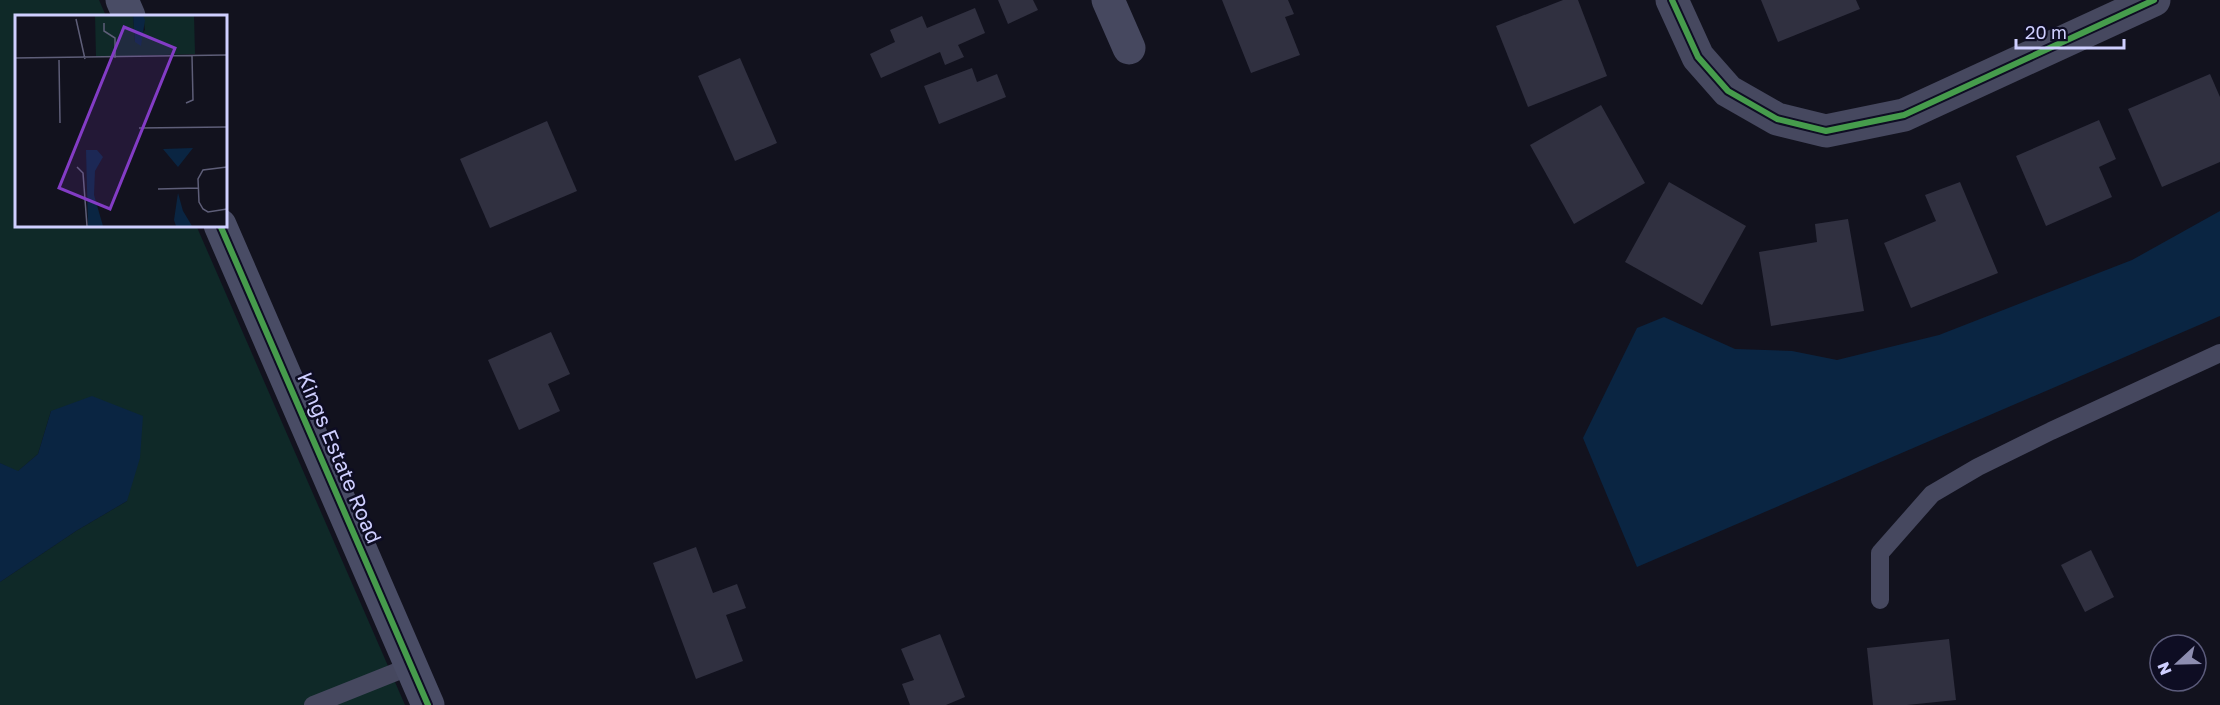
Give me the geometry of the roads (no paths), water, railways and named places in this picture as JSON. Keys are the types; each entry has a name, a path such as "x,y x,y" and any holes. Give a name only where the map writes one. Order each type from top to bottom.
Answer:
{"street":[{"path":"122,0 129,15"},
{"path":"1108,0 1129,48"},
{"path":"1672,0 1698,57 1728,91 1777,119 1826,131 1904,115 2154,0"},
{"name":"Kings Estate Road","path":"220,226 428,705"}],"lane":[{"path":"1880,600 1880,553 1932,494 1978,467 2051,430 2220,353"},
{"path":"313,705 411,666"}],"water":[{"path":"2220,211 2220,316 1637,567 1583,438 1637,328 1664,317 1735,349 1792,351 1837,360 1939,335 2132,260"},
{"path":"92,396 143,416 140,458 127,501 76,531 0,582 0,463 18,471 38,454 51,411"}]}
